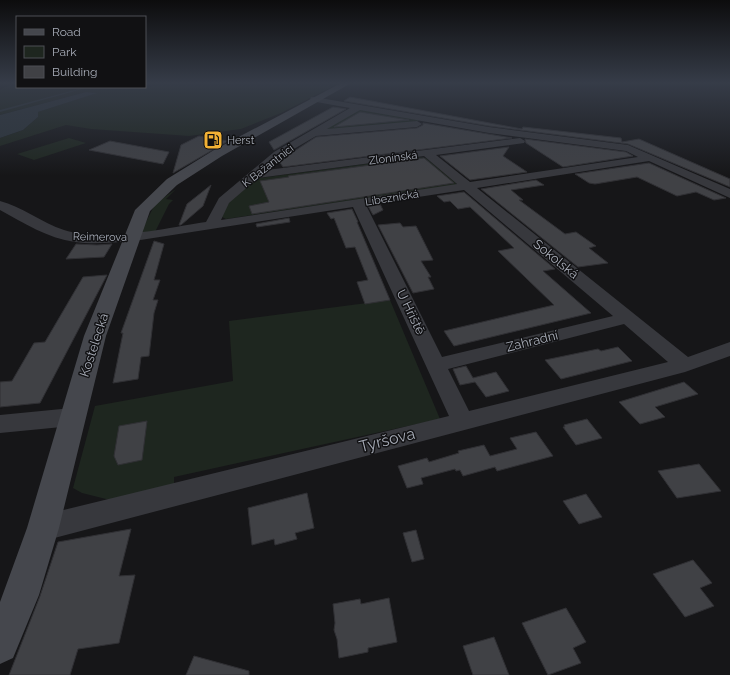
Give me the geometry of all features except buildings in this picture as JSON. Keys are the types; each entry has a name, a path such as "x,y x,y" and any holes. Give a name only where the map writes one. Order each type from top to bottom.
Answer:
{"main road":[{"name":"Kostelecká","path":"0,645 21,595 44,528 72,417 96,336 134,238 143,210 172,182 218,153 288,114"}],"street":[{"name":"K Bažantnici","path":"211,226 224,201 278,154 347,114"},
{"path":"394,114 532,136 628,148 730,194"},
{"path":"313,133 326,134 417,124 430,120"},
{"name":"Zlonínská","path":"253,175 524,141 532,136"},
{"name":"Sokolská","path":"428,154 685,365"},
{"name":"Líbeznická","path":"134,238 650,158"},
{"name":"U Hřiště","path":"358,203 463,421"},
{"name":"Reimerova","path":"0,205 49,230 68,236 90,238 134,238"},
{"name":"Zahradní","path":"436,365 628,318"},
{"name":"Tyršova","path":"44,528 685,365 730,349"},
{"path":"0,424 72,417"}],"green space":[{"path":"38,114 280,114 241,129 189,136 91,129 66,125 0,146 0,138 23,130 38,117"},
{"path":"352,114 384,114 419,121 333,132 325,129"},
{"path":"69,138 86,143 34,160 17,154"},
{"path":"419,157 426,158 456,183 456,185 226,219 222,217 225,206 255,180 260,178"},
{"path":"176,189 166,199 173,200 169,204 155,232 140,234 155,204"},
{"path":"390,300 440,419 174,477 174,484 110,500 82,493 73,488 95,406 233,381 229,321"}],"shaded area":[{"path":"6,114 38,114 38,117 23,130 0,138 0,115"}],"place":[{"name":"Herst","path":"213,140"}]}
